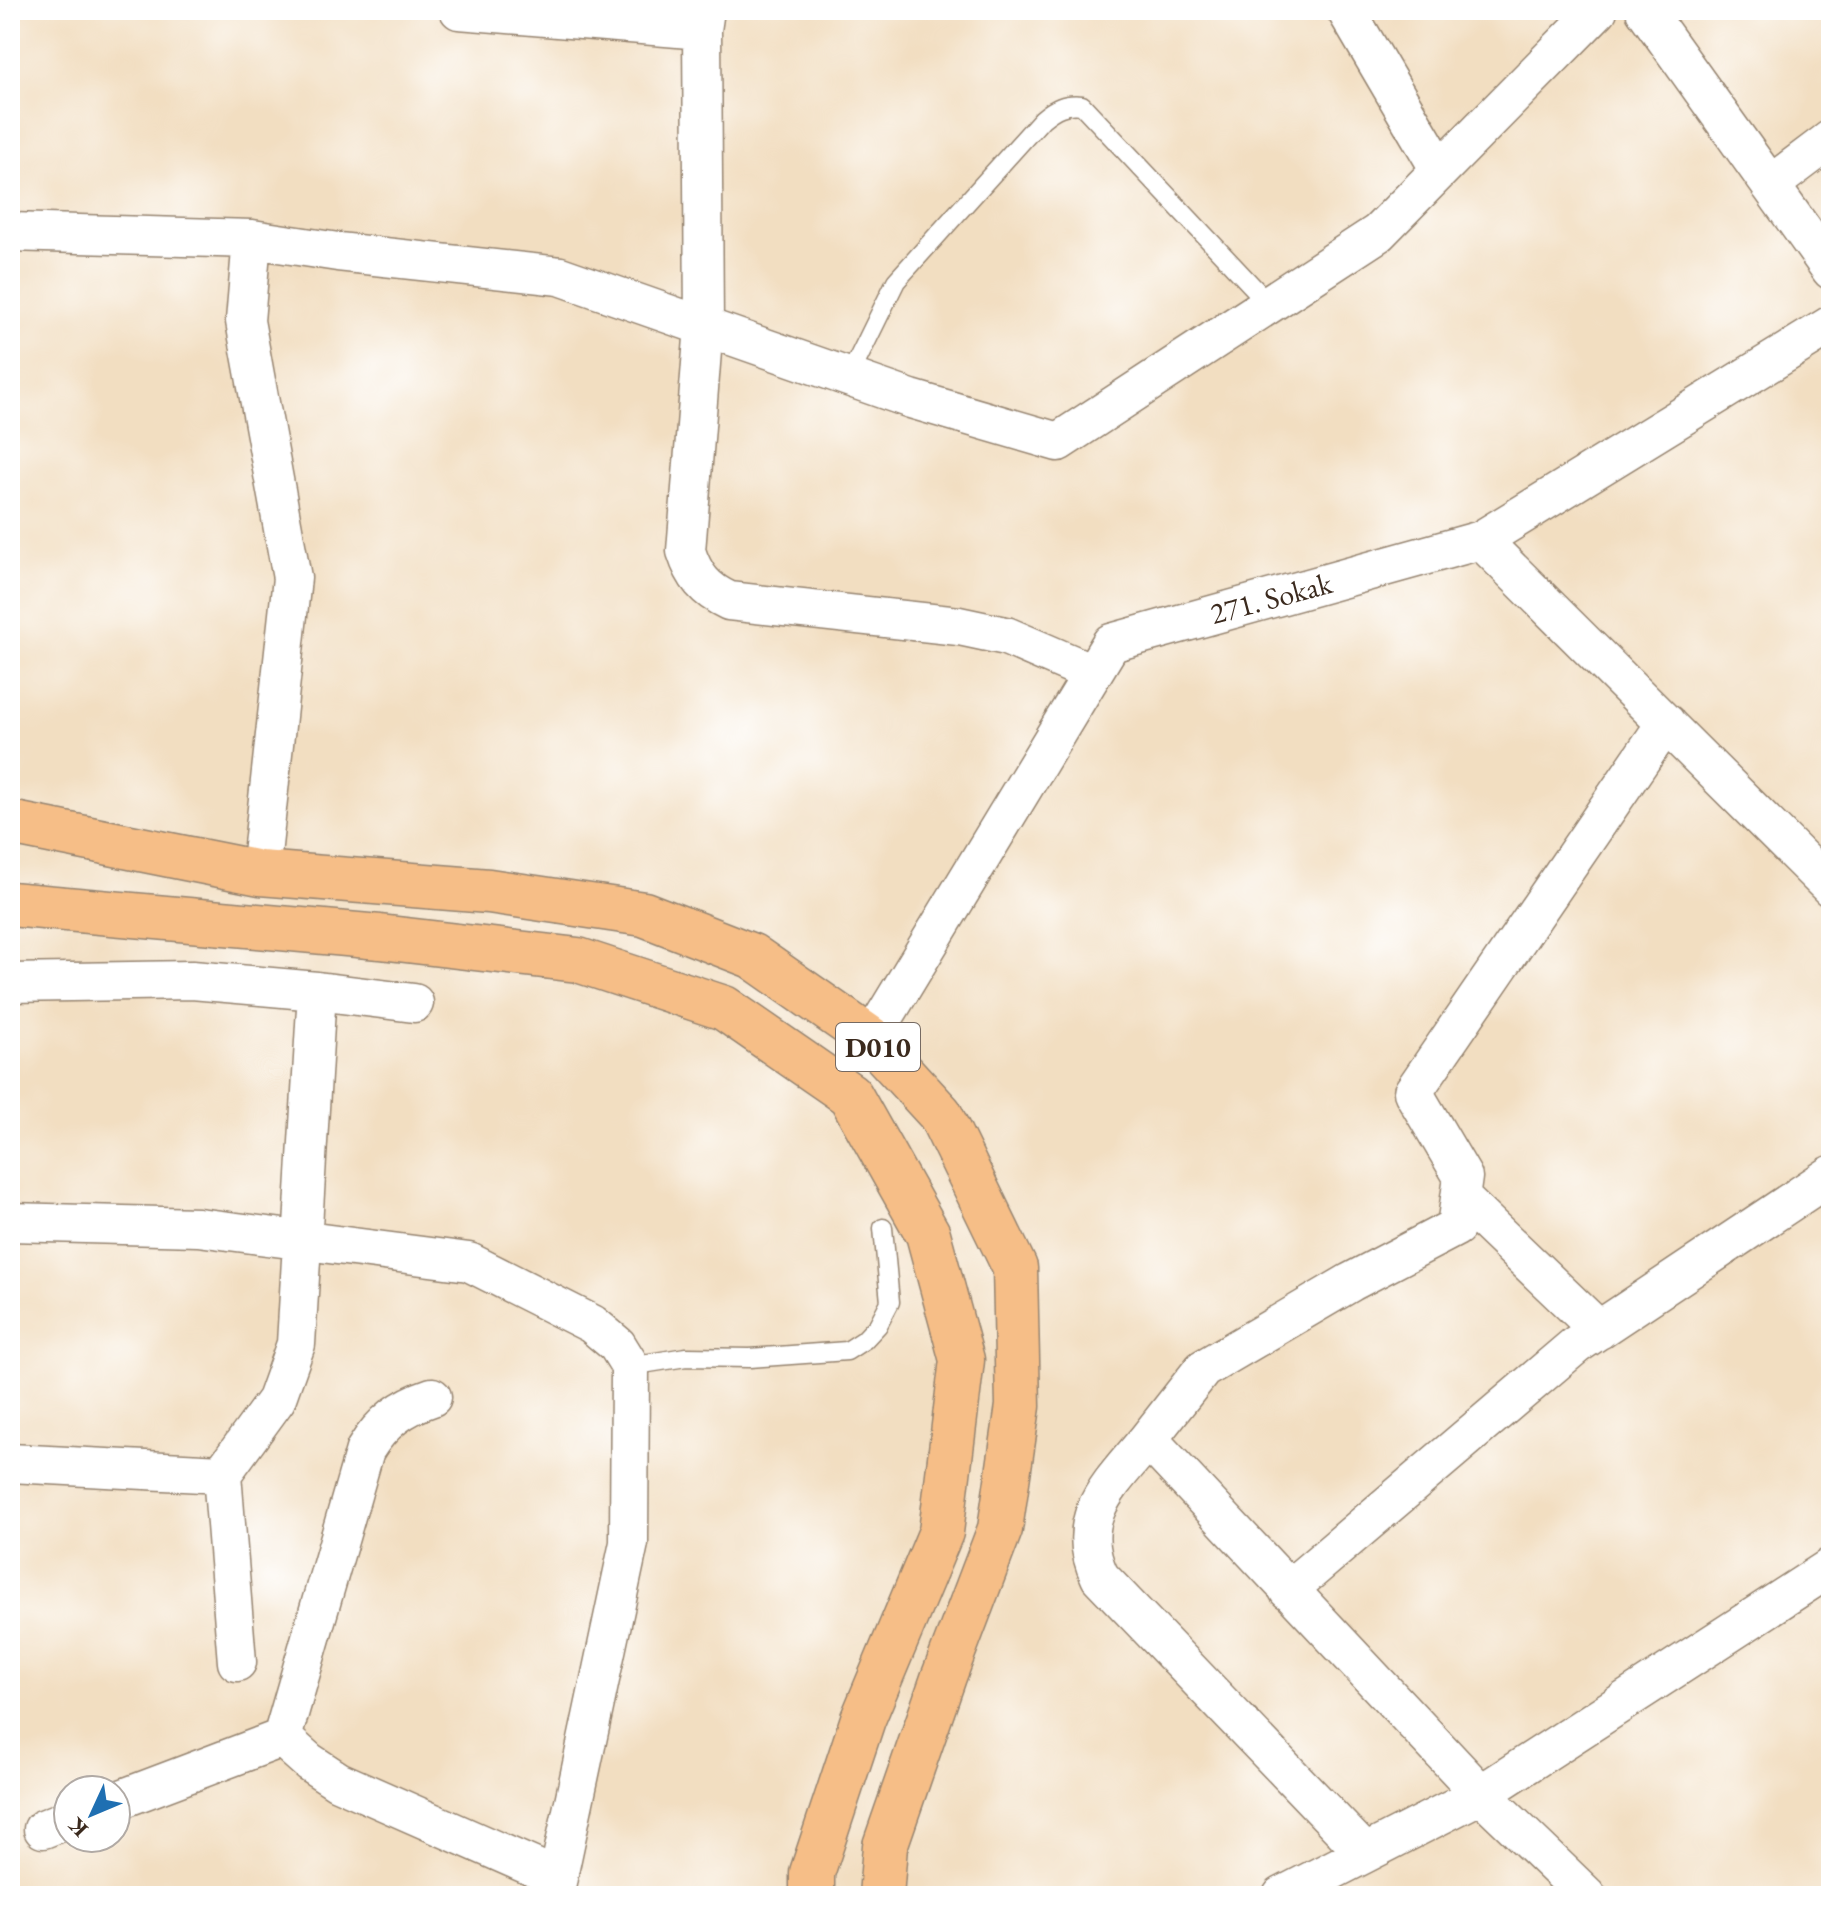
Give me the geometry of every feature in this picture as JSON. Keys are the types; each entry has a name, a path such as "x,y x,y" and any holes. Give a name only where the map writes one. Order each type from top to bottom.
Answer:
{"highway":[{"name":"D010","path":"10,823 260,873 489,891 644,914 752,956 871,1039 940,1114 1015,1268 1018,1406 1000,1529 944,1676 885,1846 881,1896"},
{"name":"D010","path":"10,904 380,937 578,960 724,1008 850,1095 928,1234 962,1360 941,1532 863,1719 812,1873 812,1896"}],"street":[{"path":"459,10 704,20 704,326 686,551 691,568 700,582 713,594 729,601 959,626 1006,636 1092,673"},
{"path":"1346,10 1440,170"},
{"path":"10,232 252,239 338,252 560,276 911,399 1058,442 1378,233 1598,10"},
{"path":"1645,10 1831,270"},
{"path":"1770,185 1831,139"},
{"path":"252,239 245,321 292,578 260,873"},
{"name":"271. Sokak","path":"871,1039 1111,643 1481,540 1831,325"},
{"path":"1481,540 1831,888"},
{"path":"1365,1853 1100,1577 1090,1549 1091,1521 1103,1495 1203,1369 1351,1282 1456,1227 1463,1177 1413,1092 1666,723"},
{"path":"10,983 192,980 414,1003"},
{"path":"237,1662 222,1474 276,1400 296,1344 317,991"},
{"path":"1288,1590 1576,1345 1831,1175"},
{"path":"1460,1197 1599,1330"},
{"path":"10,1222 198,1227 469,1262 592,1324 617,1345 630,1366 629,1543 556,1887 338,1781 309,1762 282,1738"},
{"path":"282,1738 365,1450 397,1412 432,1397"},
{"path":"1148,1439 1481,1794 1587,1896"},
{"path":"10,1463 222,1474"},
{"path":"1282,1896 1481,1794 1831,1567"},
{"path":"132,1795 282,1738"}],"lane":[{"path":"849,377 896,281 1042,119 1065,105 1082,105 1269,304"},
{"path":"630,1366 686,1357 750,1358 847,1351 864,1340 878,1325 890,1302 883,1228"}]}
